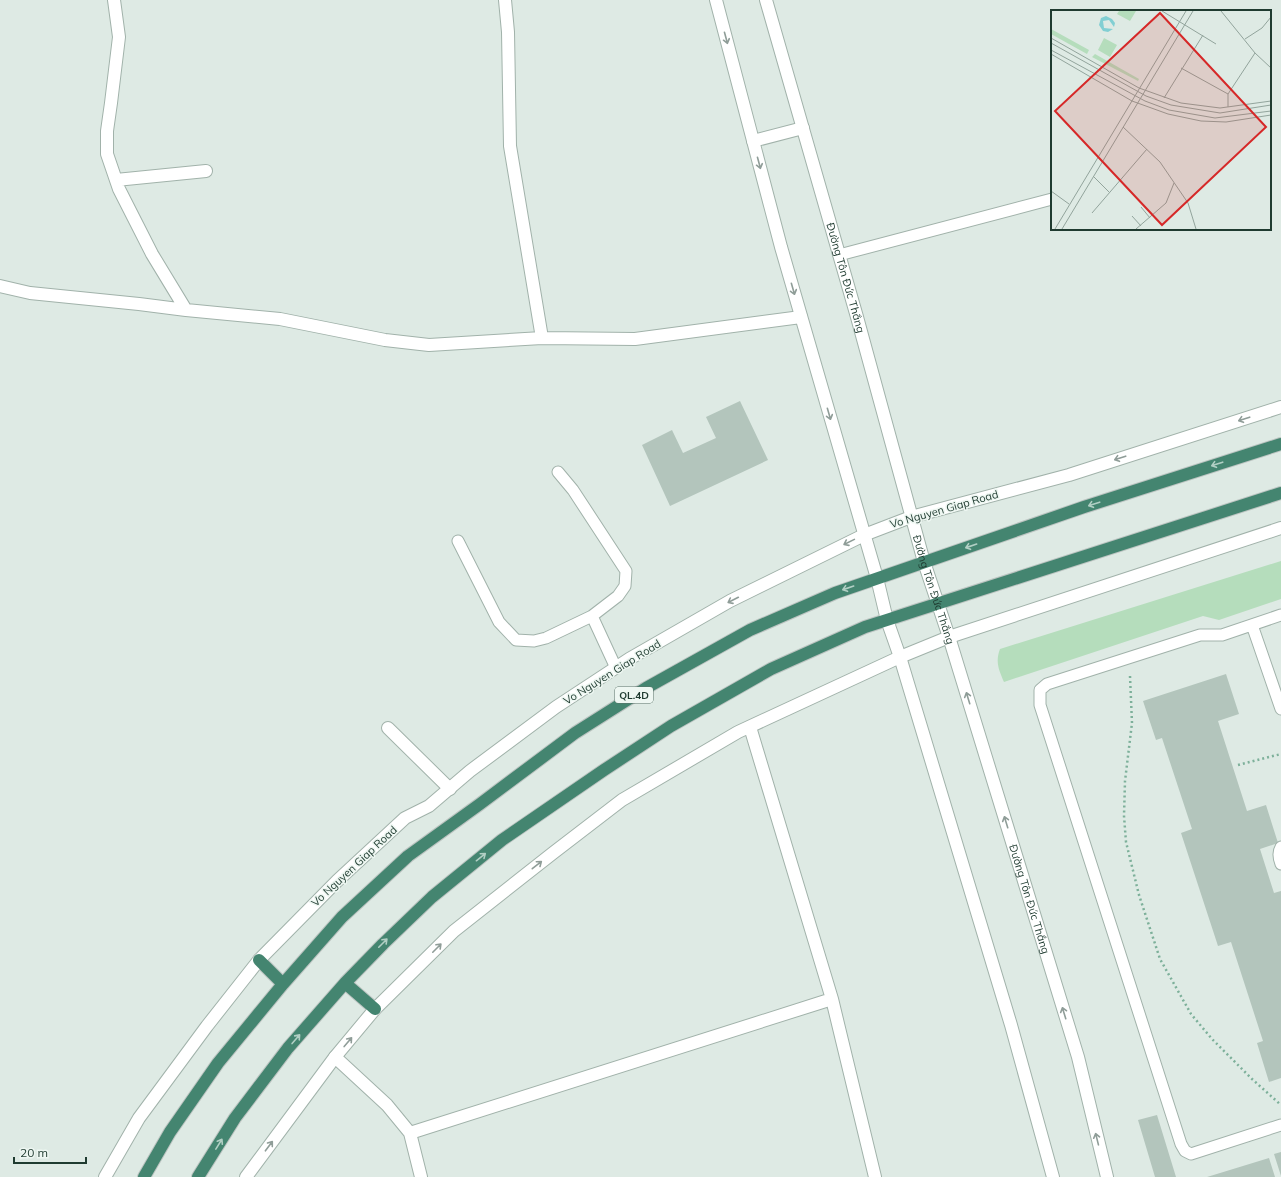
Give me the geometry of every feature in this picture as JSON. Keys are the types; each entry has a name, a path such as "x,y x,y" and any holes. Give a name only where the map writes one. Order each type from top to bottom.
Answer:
{"highway":[{"name":"QL.4D","path":"144,1177 170,1132 218,1063 282,984 342,917 408,856 575,732 646,688 750,630 835,593 1084,507 1281,444"},
{"path":"198,1177 235,1118 288,1048 345,983 432,897 502,840 671,726 771,669 865,627 1281,493"},
{"path":"260,960 282,984"},
{"path":"345,983 375,1009"}],"street":[{"path":"114,0 119,37 112,103 107,130 107,154 119,189 152,254 186,310"},
{"path":"505,0 508,32 510,146 542,338"},
{"path":"716,0 781,246 877,578 887,620 900,657 1011,1025 1053,1177"},
{"name":"Đường Tôn Đức Thắng","path":"766,0 839,254 924,562 949,637 1078,1057 1107,1177"},
{"path":"753,141 803,128"},
{"path":"116,180 206,171"},
{"path":"0,286 30,293 280,319 385,340 429,345 542,338 635,339 801,317"},
{"name":"Vo Nguyen Giap Road","path":"104,1177 144,1112 207,1026 260,960 337,880 405,818 429,806 470,771 556,707 629,659 730,601 864,535 911,517 1069,474 1281,407"},
{"path":"246,1177 335,1057 375,1009 454,931 622,800 738,732 900,657 949,637 1281,528"},
{"path":"750,727 832,999 875,1177"},
{"path":"388,728 450,788"},
{"path":"410,1133 832,999"},
{"path":"335,1057 387,1106 410,1133 421,1177"}],"lane":[{"path":"839,254 1051,199"},
{"path":"458,541 499,622 516,640 534,641 546,638 592,616 618,596 625,586 626,571 573,490 558,472"},
{"path":"1281,615 1222,634 1200,635 1047,684 1040,690 1040,705 1042,713 1181,1144 1185,1151 1191,1154 1281,1126"},
{"path":"592,616 616,668"},
{"path":"1252,625 1281,709"},
{"path":"1281,847 1279,860 1281,864"}],"path":[{"path":"1130,657 1132,723 1125,781 1124,816 1126,842 1139,895 1160,958 1191,1014 1217,1044 1281,1105"},
{"path":"1238,765 1281,754"}],"green space":[{"path":"1281,561 1281,599 1219,620 1203,616 1004,682 999,670 998,658 1000,649"}],"building":[{"path":"740,401 768,460 670,506 642,445 672,430 683,453 716,438 706,417"},
{"path":"1226,674 1239,714 1218,721 1247,811 1266,805 1278,843 1260,849 1274,893 1281,891 1281,1078 1269,1082 1257,1043 1263,1041 1231,942 1218,946 1181,833 1192,829 1162,738 1156,740 1143,701"},
{"path":"1157,1115 1176,1177 1155,1177 1138,1120"},
{"path":"1281,1152 1281,1176 1274,1154"},
{"path":"1269,1158 1275,1177 1207,1177"}]}
